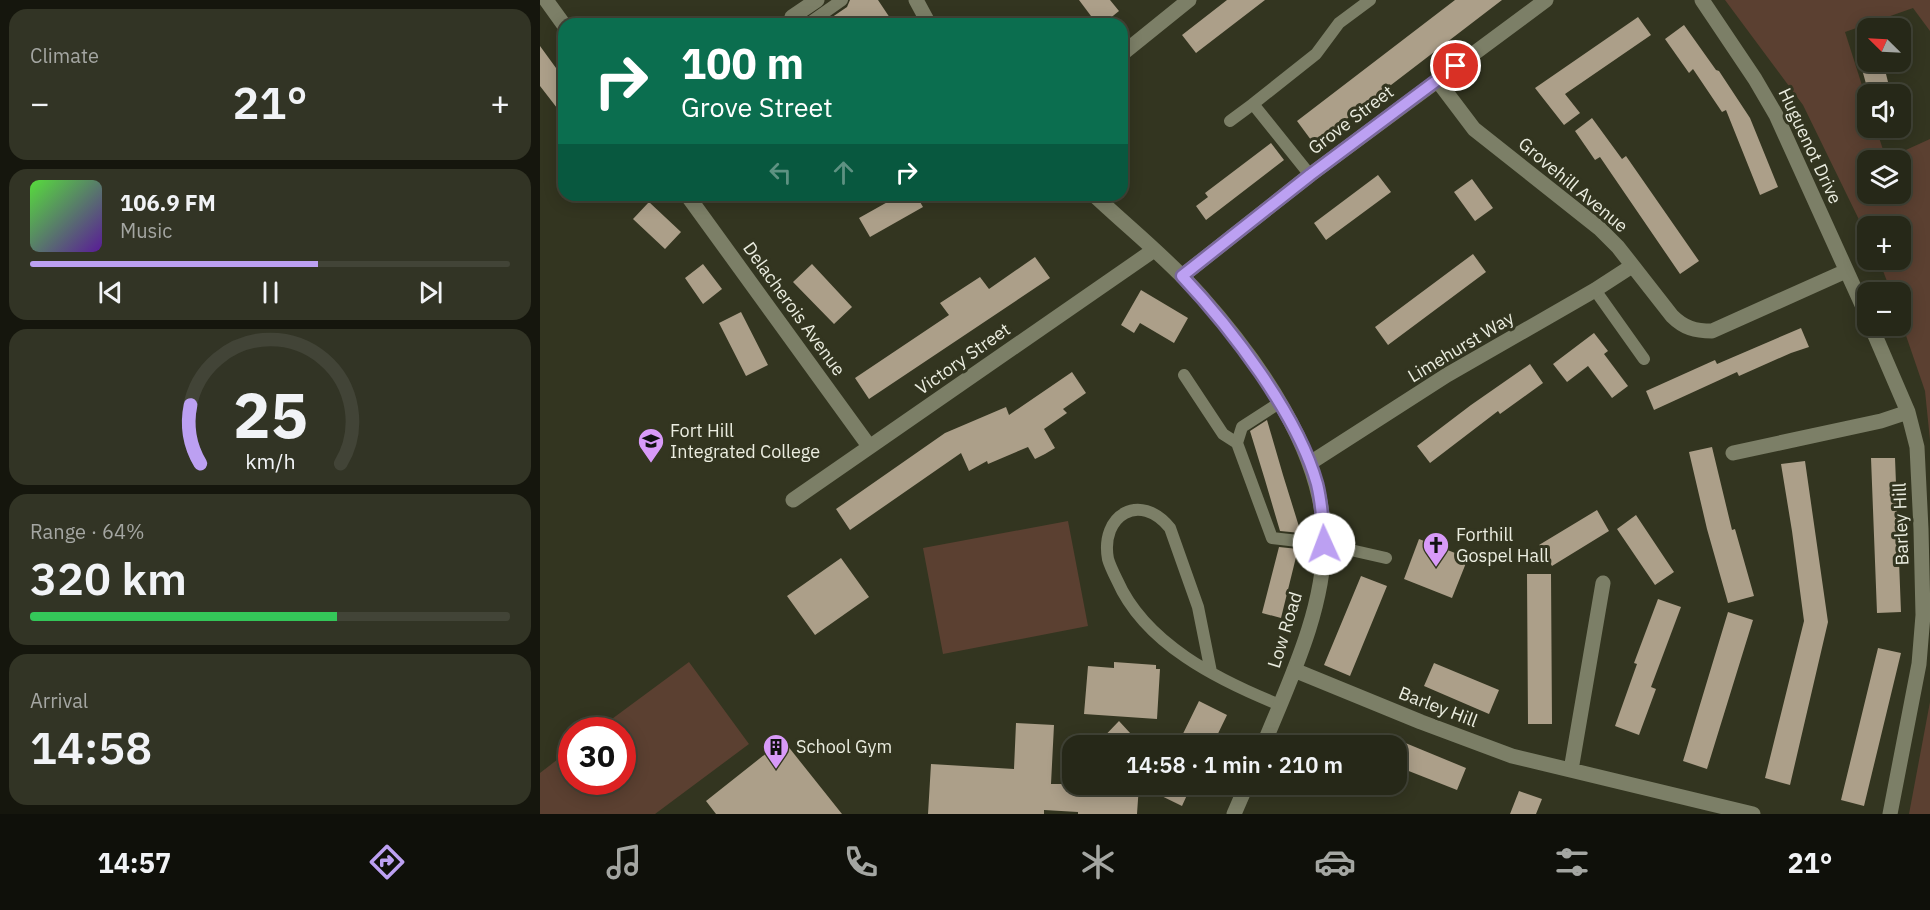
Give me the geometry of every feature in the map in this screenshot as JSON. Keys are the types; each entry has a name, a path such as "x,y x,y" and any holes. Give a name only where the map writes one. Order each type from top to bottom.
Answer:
{"street":[{"path":"546,0 559,18"},
{"path":"916,0 926,18"},
{"path":"1128,49 1189,0"},
{"name":"Grove Street","path":"1182,276 1310,175 1546,0"},
{"name":"Huguenot Drive","path":"1702,0 1755,79 1776,115 1857,294"},
{"path":"792,17 812,2"},
{"name":"Grovehill Avenue","path":"1437,80 1474,129 1599,228 1682,325 1696,331 1712,331 1846,271"},
{"name":"Delacherois Avenue","path":"691,201 869,446"},
{"name":"Low Road","path":"1101,201 1182,276 1237,342 1258,370 1300,440 1317,484 1323,513 1324,544 1318,595 1309,630 1268,735"},
{"name":"Victory Street","path":"793,500 1154,250"},
{"name":"Limehurst Way","path":"1310,463 1447,375 1595,290 1632,266"},
{"path":"1733,453 1881,422 1908,412 1875,336"},
{"name":"Barley Hill","path":"1890,814 1919,663 1923,615 1917,447 1908,412"},
{"path":"1571,770 1603,583"},
{"name":"Barley Hill","path":"1294,670 1512,756 1753,814"},
{"path":"1234,814 1242,795"}],"lane":[{"path":"816,18 842,0"},
{"path":"1230,121 1316,54 1339,23 1370,0"},
{"path":"1254,104 1310,175"},
{"path":"1595,290 1644,359"},
{"path":"1184,375 1223,434 1237,443"},
{"path":"1279,404 1242,426 1237,443 1272,538 1324,544 1386,558"},
{"path":"1211,672 1198,607 1170,528 1153,513 1140,510 1129,511 1119,517 1110,528 1107,543 1108,561 1122,593 1143,621 1171,646 1211,672 1243,690 1280,705"}],"shaded area":[{"path":"1725,0 1930,0 1930,31 1913,8 1885,18 1857,18 1857,28 1845,32 1862,84 1857,84 1857,138 1879,138 1883,150 1857,150 1857,204 1911,204 1911,150 1906,150 1930,139 1930,440 1925,391 1906,336 1911,336 1911,282 1887,282 1883,270 1911,270 1911,216 1857,216 1803,105"},
{"path":"1068,521 1088,626 943,654 923,548"},
{"path":"689,662 749,744 655,814 540,814 540,773 558,759 558,795 636,795 636,717 615,717"},
{"path":"1930,702 1930,814 1909,814"}],"building":[{"path":"850,0 878,0 890,18 831,18 847,7"},
{"path":"1079,0 1110,0 1119,11 1110,18 1092,18"},
{"path":"1227,0 1265,0 1196,53 1182,35"},
{"path":"1455,0 1502,0 1314,144 1297,121"},
{"path":"1638,17 1651,35 1565,94 1580,113 1564,125 1535,88"},
{"path":"1684,25 1719,71 1750,118 1778,187 1760,195 1726,110 1722,112 1693,69 1689,73 1665,39"},
{"path":"540,46 558,71 558,109 540,86"},
{"path":"1863,72 1886,72 1888,84 1866,84"},
{"path":"1592,118 1622,159 1626,156 1699,261 1680,274 1600,157 1595,160 1575,131"},
{"path":"1271,143 1284,160 1206,220 1196,206 1208,197 1205,193"},
{"path":"1378,175 1391,192 1326,240 1314,223"},
{"path":"1472,179 1493,208 1475,221 1454,192"},
{"path":"889,201 920,201 923,207 870,237 859,218"},
{"path":"649,202 681,232 665,249 633,219"},
{"path":"1473,254 1486,272 1388,345 1375,327"},
{"path":"1035,257 1050,278 869,399 855,378 949,315 940,303 980,277 989,289"},
{"path":"703,264 722,289 703,304 685,278"},
{"path":"812,264 852,307 834,324 793,282"},
{"path":"1141,290 1188,318 1174,343 1140,323 1134,333 1121,325"},
{"path":"741,312 768,365 746,376 719,323"},
{"path":"1801,328 1809,347 1739,376 1737,372 1654,410 1646,391 1715,360 1717,364"},
{"path":"1594,333 1608,351 1604,354 1628,386 1612,398 1588,366 1567,382 1553,364"},
{"path":"1530,364 1543,383 1500,414 1498,411 1430,463 1417,446"},
{"path":"1072,372 1086,393 1063,409 1067,413 1044,429 1055,448 1045,454 1035,459 1028,447 988,464 987,461 969,471 961,453 850,530 836,509 945,433 1006,407 1009,415"},
{"path":"1267,420 1301,533 1280,531 1250,431"},
{"path":"1712,447 1732,530 1735,529 1754,596 1728,603 1707,529 1689,452"},
{"path":"1871,458 1895,458 1901,612 1877,613"},
{"path":"1805,461 1828,622 1790,785 1765,778 1804,621 1781,464"},
{"path":"1597,510 1609,531 1552,566 1539,545"},
{"path":"1636,515 1674,572 1655,585 1617,529"},
{"name":"Forthill Gospel Hall","path":"1419,539 1468,558 1452,598 1404,579"},
{"path":"1279,547 1298,549 1281,618 1262,613"},
{"path":"841,558 869,597 815,635 787,596"},
{"path":"1527,574 1551,574 1552,724 1528,724"},
{"path":"1361,576 1387,586 1350,676 1324,665"},
{"path":"1658,599 1681,607 1651,687 1656,689 1639,735 1615,726 1637,664 1634,663"},
{"path":"1728,612 1753,620 1707,769 1683,761"},
{"path":"1878,648 1901,653 1864,806 1841,800"},
{"path":"1114,662 1156,665 1156,669 1160,669 1157,719 1084,714 1088,666 1114,668"},
{"path":"1434,663 1499,690 1489,714 1424,686"},
{"path":"1199,701 1227,715 1217,735 1182,735"},
{"path":"1119,721 1132,735 1106,735"},
{"path":"1016,723 1054,725 1051,784 1062,784 1062,795 1138,795 1137,814 1078,814 1078,812 1044,810 1044,814 928,814 931,764 1014,769"},
{"name":"School Gym","path":"783,740 842,814 716,814 706,801"},
{"path":"1407,744 1466,768 1457,790 1407,770"},
{"path":"1519,791 1542,799 1536,814 1510,814"},
{"path":"1159,795 1187,795 1182,806"}],"place":[{"name":"Fort Hill Integrated College","path":"651,464"},
{"name":"Forthill Gospel Hall","path":"1436,568"},
{"name":"School Gym","path":"776,770"}],"route":[{"path":"1324,544 1323,513 1317,484 1300,440 1258,370 1200,295 1182,276 1310,175 1456,66"}]}
